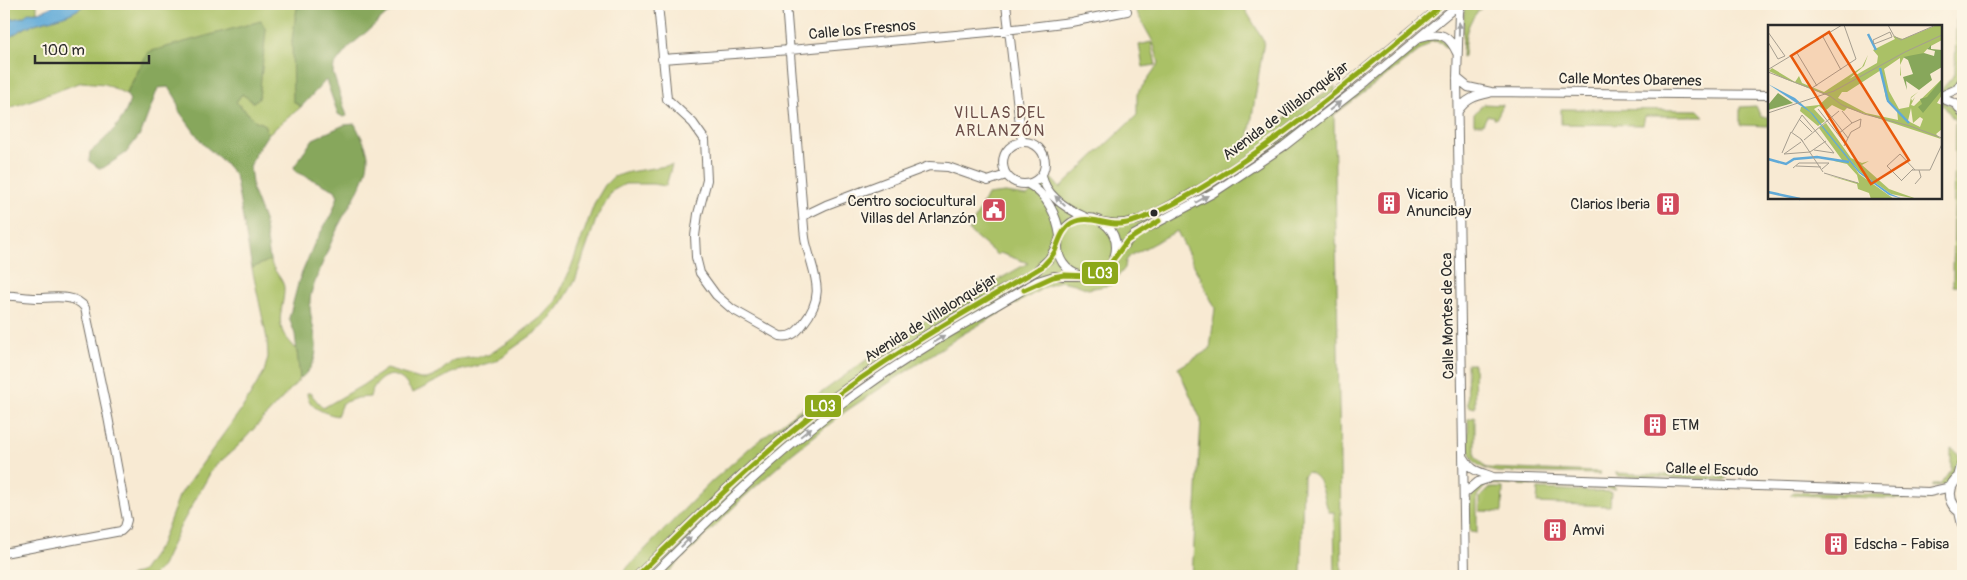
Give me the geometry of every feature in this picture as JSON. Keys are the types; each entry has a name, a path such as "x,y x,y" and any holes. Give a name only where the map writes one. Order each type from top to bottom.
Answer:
{"main road":[{"path":"1963,462 1961,476 1951,487 1950,499 1954,507 1962,512 1963,526"}],"street":[{"path":"658,4 667,99 693,123 705,140 707,180 698,214 696,236 696,257 700,274 716,295 732,309 784,337 798,331 810,315 817,296 818,283 806,242 803,216 786,4"},
{"path":"1006,4 1022,142"},
{"name":"Avenida de Villalonquéjar","path":"1103,222 1120,224 1138,220 1191,194 1225,173 1267,146 1311,112 1443,4"},
{"name":"Avenida de Villalonquéjar","path":"1116,253 1141,230 1212,193 1277,151 1361,86 1460,4"},
{"name":"Calle Montes de Oca","path":"1460,4 1457,78 1466,576"},
{"name":"Calle los Fresnos","path":"662,59 790,50 1009,29 1071,22 1123,9"},
{"path":"1419,37 1430,34 1443,36 1452,43 1458,56"},
{"name":"Calle Montes Obarenes","path":"1457,78 1468,87 1491,92 1768,95"},
{"path":"1942,96 1957,89 1963,80"},
{"name":"Calle Montes Obarenes","path":"1458,111 1464,102 1470,98 1491,92"},
{"path":"1942,97 1956,104 1963,114"},
{"path":"1022,142 1030,142 1040,150 1045,162 1042,174 1044,184 1061,203 1070,210 1103,222 1114,236 1116,253 1107,269 1099,274 1081,276 1066,268 1058,252 1057,221 1049,204 1034,187 1028,184 1016,183 1006,175 1003,170 1003,156 1011,146 1022,142"},
{"path":"803,216 826,205 929,166 948,167 988,181 1006,175"},
{"path":"1028,184 1034,182 1042,174"},
{"path":"1059,239 1071,223 1088,218"},
{"name":"Avenida de Villalonquéjar","path":"637,576 725,490 823,406 909,346 1036,271 1049,259 1059,239"},
{"name":"Avenida de Villalonquéjar","path":"652,576 768,464 864,388 930,344 1038,282 1054,276 1081,276"},
{"path":"4,296 16,295 34,298 68,299 80,302 85,308 127,520 125,527 121,531 4,553"},
{"name":"Calle el Escudo","path":"1464,457 1468,466 1493,477 1929,492 1951,487"},
{"name":"Calle el Escudo","path":"1465,493 1478,482 1493,477"},
{"name":"Calle el Escudo","path":"1929,492 1950,499"}],"green space":[{"path":"4,4 37,4 37,12 4,21"},
{"path":"85,4 311,4 297,8 296,104 301,107 268,134 264,124 256,121 236,102 242,94 253,102 259,98 263,47 148,52 126,94 105,84 82,82 4,110 4,40 26,27 66,15"},
{"path":"311,4 417,4 387,14 348,48 334,66 333,73 347,116 343,117 338,114 326,80 301,107 293,101 292,40 297,8"},
{"path":"1132,4 1242,4 1264,41 1248,142 1335,86 1335,100 1452,4 1334,102 1335,113 1428,37 1443,40 1452,52 1440,42 1432,41 1334,115 1342,576 1335,576 1334,512 1329,512 1317,478 1307,472 1303,476 1301,576 1192,576 1201,420 1178,368 1210,349 1215,308 1177,231 1130,256 1126,261 1125,268 1111,285 1088,289 1060,281 1045,287 963,334 846,411 793,453 743,498 665,576 619,576 710,483 753,445 899,336 1028,263 1000,253 997,255 969,231 987,195 1005,193 1027,196 1050,177 1060,188 1137,115 1137,94 1159,63 1153,42"},
{"path":"1466,4 1486,4 1475,15 1468,27 1464,56 1462,57 1464,11"},
{"path":"1956,20 1963,22 1963,74 1955,87 1943,91 1942,89 1955,74"},
{"path":"261,21 266,30 259,98 253,102 242,94 236,102 256,121 264,124 268,134 255,154 250,167 253,192 264,220 270,260 252,268 235,175 224,162 204,145 179,111 177,100 169,87 158,88 141,133 126,153 103,168 99,168 89,161 90,152 109,135 124,115 130,100 126,94 148,52"},
{"path":"1151,42 1156,65 1143,67 1139,45"},
{"path":"1942,102 1949,104 1955,109 1963,123 1961,282 1953,286 1955,121"},
{"path":"1483,104 1503,105 1496,119 1494,119 1494,116 1487,116 1483,124 1474,124 1474,114"},
{"path":"1756,106 1761,117 1768,117 1768,126 1740,125 1740,107"},
{"path":"1561,109 1698,110 1704,116 1645,116 1643,125 1561,124"},
{"path":"355,124 366,148 368,156 367,165 362,182 336,231 312,290 310,302 316,347 315,358 310,368 300,379 295,334 289,318 299,280 314,244 332,213 338,196 335,190 296,172 294,167 313,139 344,125"},
{"path":"672,165 666,186 625,184 612,191 597,217 575,281 562,303 547,323 503,357 493,362 454,372 413,393 404,381 390,375 377,383 370,397 357,398 342,403 337,416 322,411 310,402 307,393 310,393 323,408 386,369 420,379 427,379 435,376 454,360 488,355 509,342 544,315 555,303 570,270 595,202 605,185 613,177 629,172"},
{"path":"270,260 284,287 281,314 282,330 297,352 300,379 238,446 213,468 180,527 162,566 153,576 130,576 142,571 161,544 179,496 243,407 264,372 268,357 267,339 252,268"},
{"path":"1467,364 1474,364 1475,408 1468,406"},
{"path":"1475,417 1475,456 1486,468 1600,472 1600,474 1497,472 1486,469 1478,465 1470,454 1468,419"},
{"path":"1951,448 1959,455 1960,460 1955,475 1950,483 1932,487 1932,484 1940,484 1951,469"},
{"path":"1615,473 1728,477 1725,480 1618,476"},
{"path":"1494,481 1511,482 1511,485 1487,484 1477,496 1477,533 1470,532 1471,497 1478,486"},
{"path":"1519,482 1613,485 1616,489 1519,485"},
{"path":"1489,488 1503,488 1502,512 1480,511 1480,497"},
{"path":"1538,489 1611,492 1610,506 1537,503"},
{"path":"1794,492 1926,496 1926,500 1790,495"}],"water":[{"path":"54,4 85,4 66,15 26,27 4,40 4,21 23,17 30,12 43,11"}],"transit line":[{"name":"L03","path":"637,576 750,468 848,387 958,316 1043,266 1054,253 1063,232 1072,223 1078,220 1114,224 1128,223 1157,212 1193,193 1259,151 1290,128 1443,4"},
{"name":"L03","path":"1024,290 1053,277 1099,274 1107,268 1127,241 1159,221"}],"place":[{"name":"Vicario Anuncibay","path":"1389,203"},
{"name":"Clarios Iberia","path":"1668,204"},
{"name":"Centro sociocultural Villas del Arlanzón","path":"994,210"},
{"name":"ETM","path":"1655,425"},
{"name":"Amvi","path":"1555,530"},
{"name":"Edscha - Fabisa","path":"1836,544"}],"district":[{"name":"VILLAS DEL ARLANZÓN","path":"1000,122"}]}
